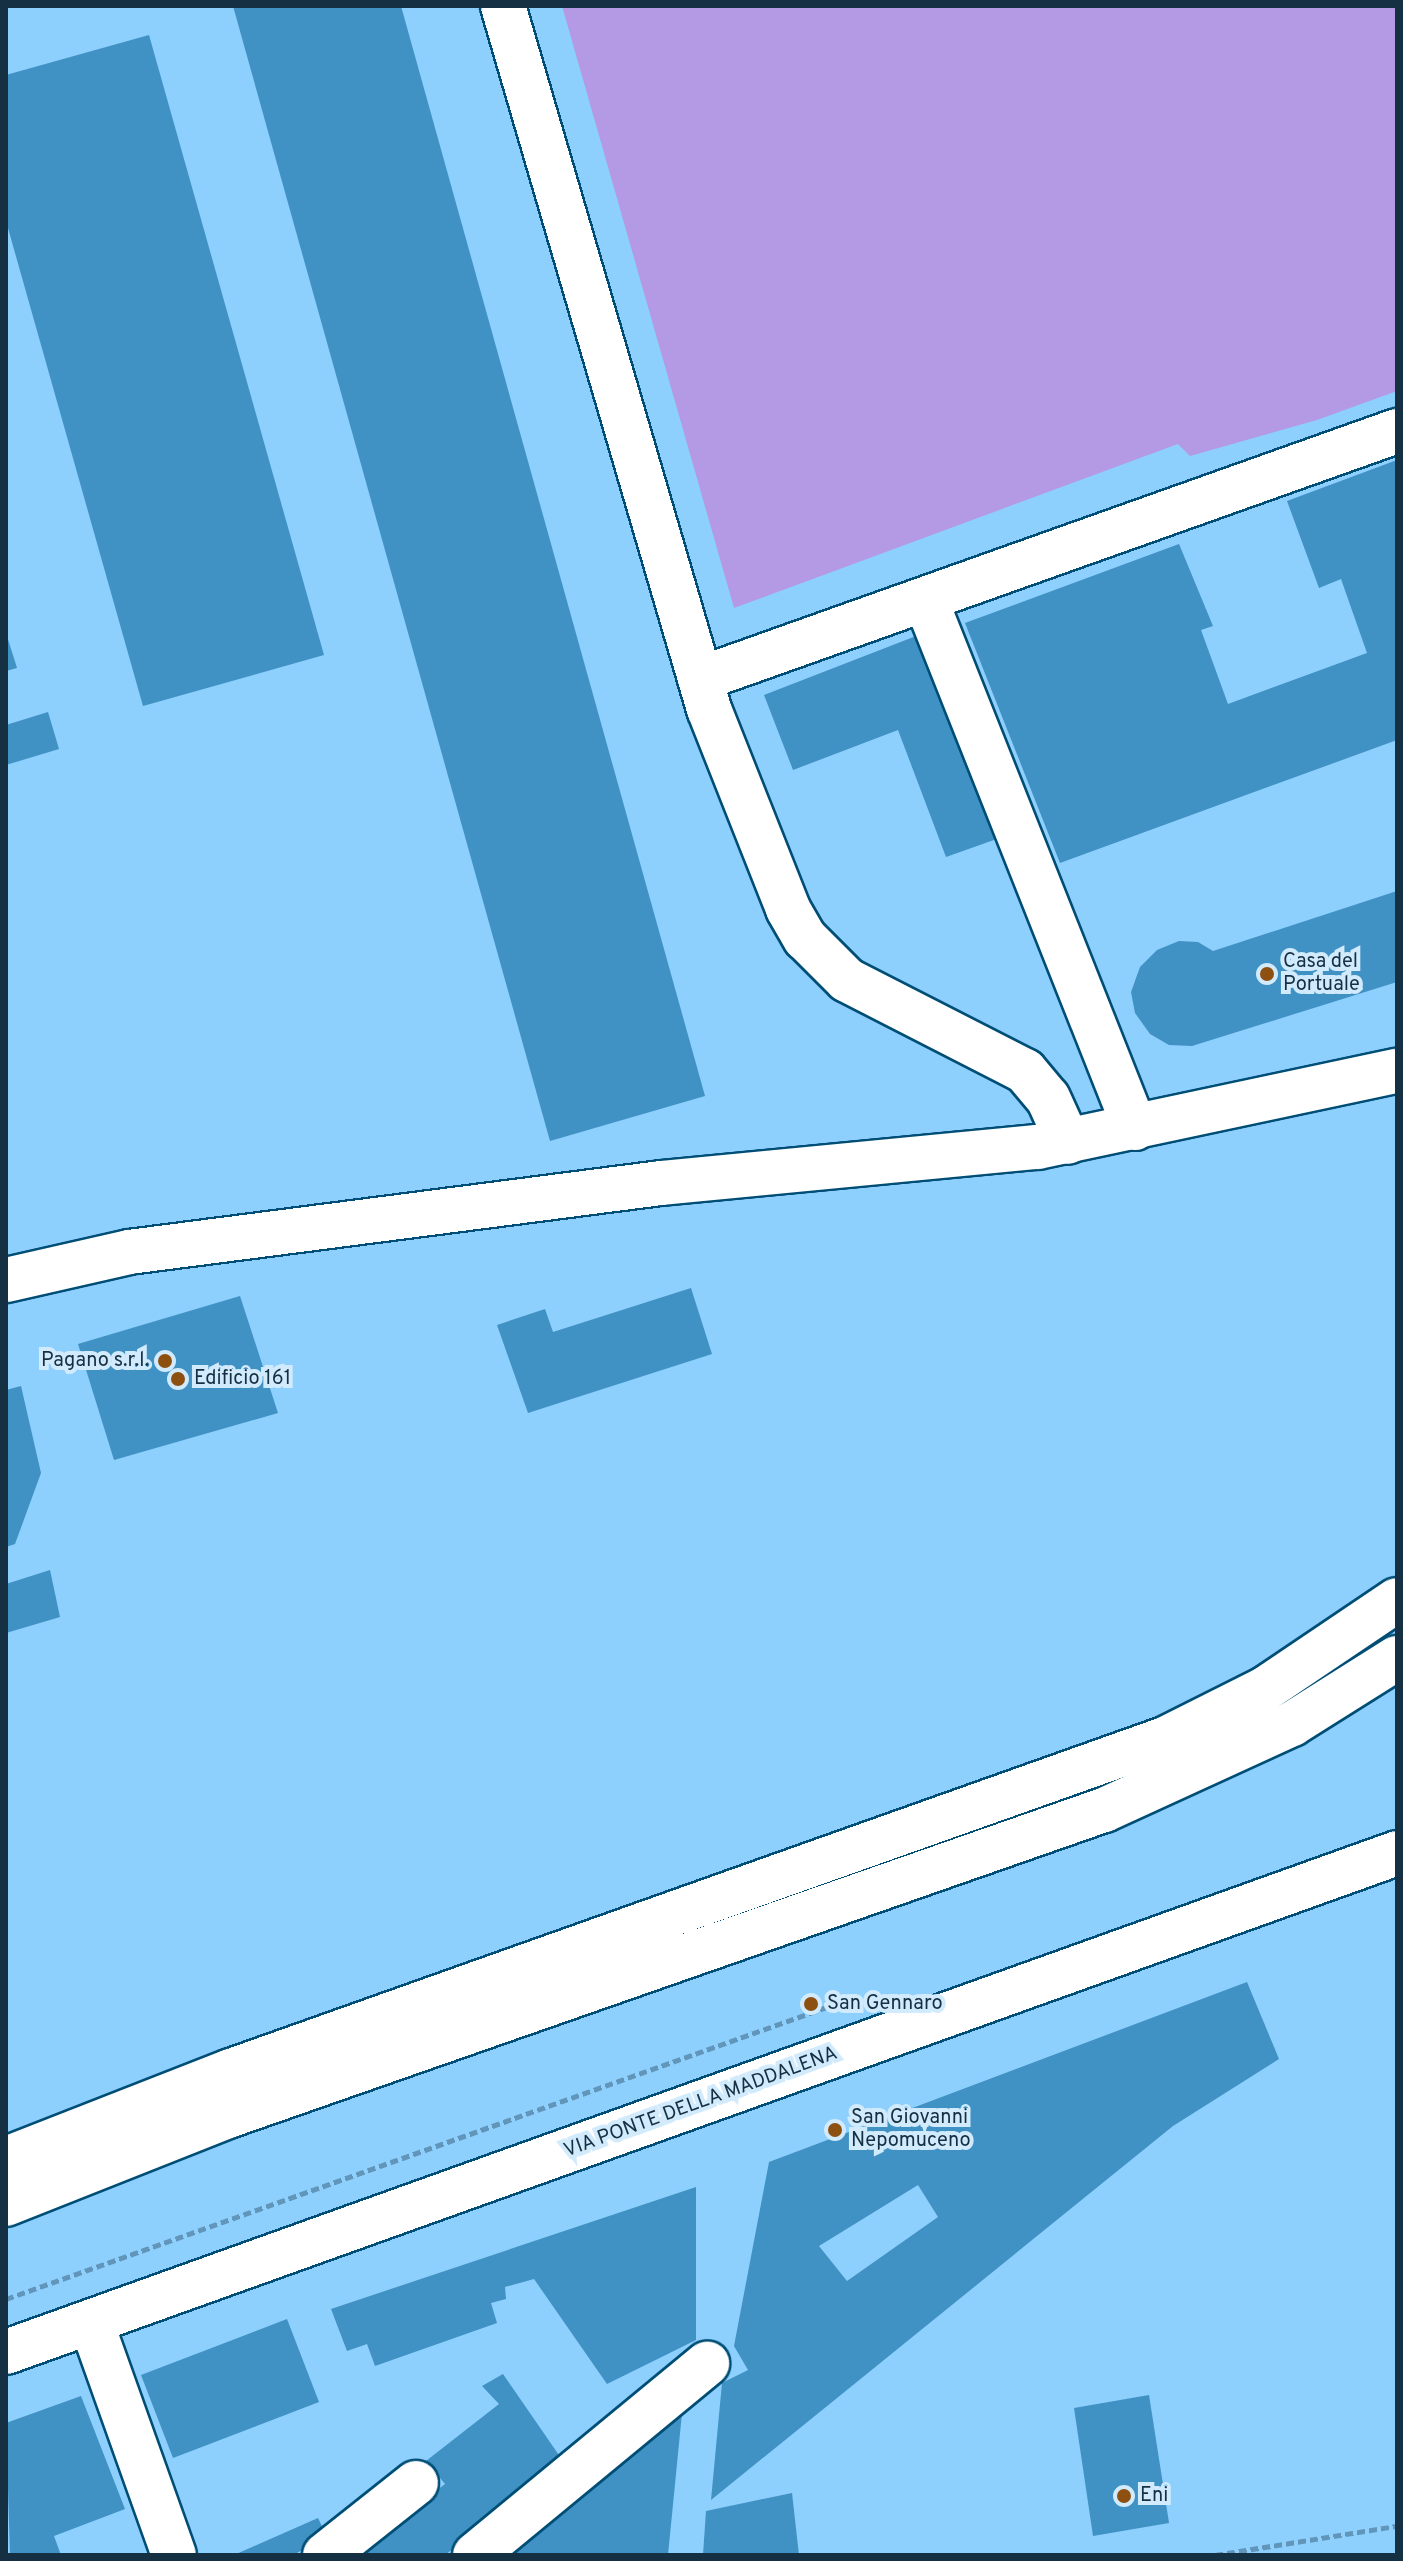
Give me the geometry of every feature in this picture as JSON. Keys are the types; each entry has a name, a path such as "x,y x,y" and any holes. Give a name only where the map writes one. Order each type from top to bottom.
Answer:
{"street":[{"path":"503,6 700,679 767,866 805,938 847,980 1025,1071 1048,1098 1068,1142"},
{"path":"700,679 1397,431"},
{"path":"926,601 1135,1128"},
{"path":"6,1280 129,1252 661,1183 1068,1142 1397,1071"},
{"path":"6,2159 245,2065 1165,1739 1265,1689 1397,1600"},
{"path":"6,2204 228,2116 1104,1810 1292,1724 1397,1658"},
{"name":"VIA PONTE DELLA MADDALENA","path":"6,2352 1397,1853"},
{"path":"91,2322 174,2555"},
{"path":"475,2555 707,2364"},
{"path":"325,2555 416,2483"}],"path":[{"path":"6,2299 833,2005"},
{"path":"1215,2555 1397,2526"}],"shaded area":[{"path":"562,6 1397,6 1397,391 1317,420 1190,456 1178,444 734,608"}],"building":[{"path":"233,6 401,6 705,1096 550,1141"},
{"path":"149,35 324,655 143,706 6,221 6,75"},
{"path":"1397,460 1397,740 1060,863 965,623 1179,544 1213,626 1201,630 1228,704 1367,653 1341,579 1319,588 1287,501"},
{"path":"929,631 1008,835 946,857 898,730 793,770 764,695"},
{"path":"6,633 17,668 6,671"},
{"path":"48,712 59,749 6,765 6,725"},
{"name":"Casa del Portuale","path":"1397,891 1397,982 1192,1046 1169,1045 1150,1034 1135,1013 1131,992 1140,967 1157,950 1179,941 1198,942 1213,951"},
{"path":"691,1288 712,1354 528,1413 497,1325 545,1309 553,1332"},
{"name":"Edificio 161","path":"240,1296 278,1413 114,1460 78,1344"},
{"path":"21,1386 41,1473 15,1544 6,1547 6,1390"},
{"path":"50,1570 60,1617 6,1633 6,1584"},
{"path":"1247,1982 1279,2059 1173,2126 711,2500 722,2383 748,2370 734,2346 769,2162","holes":["918,2185 938,2217 847,2281 819,2246"]},
{"path":"696,2187 696,2340 607,2384 534,2279 505,2287 506,2299 491,2303 497,2323 375,2366 367,2344 347,2351 331,2309"},
{"path":"287,2319 319,2402 173,2458 141,2375"},
{"path":"503,2374 563,2461 445,2555 353,2555 445,2484 426,2461 499,2404 482,2386"},
{"path":"1149,2395 1169,2523 1093,2536 1074,2408"},
{"path":"81,2396 125,2509 54,2536 61,2555 10,2555 6,2423"},
{"path":"682,2413 668,2555 511,2555"},
{"path":"792,2493 799,2555 703,2555 706,2511"},
{"path":"318,2518 327,2537 293,2555 234,2555"}],"place":[{"name":"Casa del Portuale","path":"1267,974"},
{"name":"Pagano s.r.l.","path":"165,1361"},
{"name":"Edificio 161","path":"178,1379"},
{"name":"San Gennaro","path":"811,2004"},
{"name":"San Giovanni Nepomuceno","path":"835,2130"},
{"name":"Eni","path":"1124,2496"}]}
